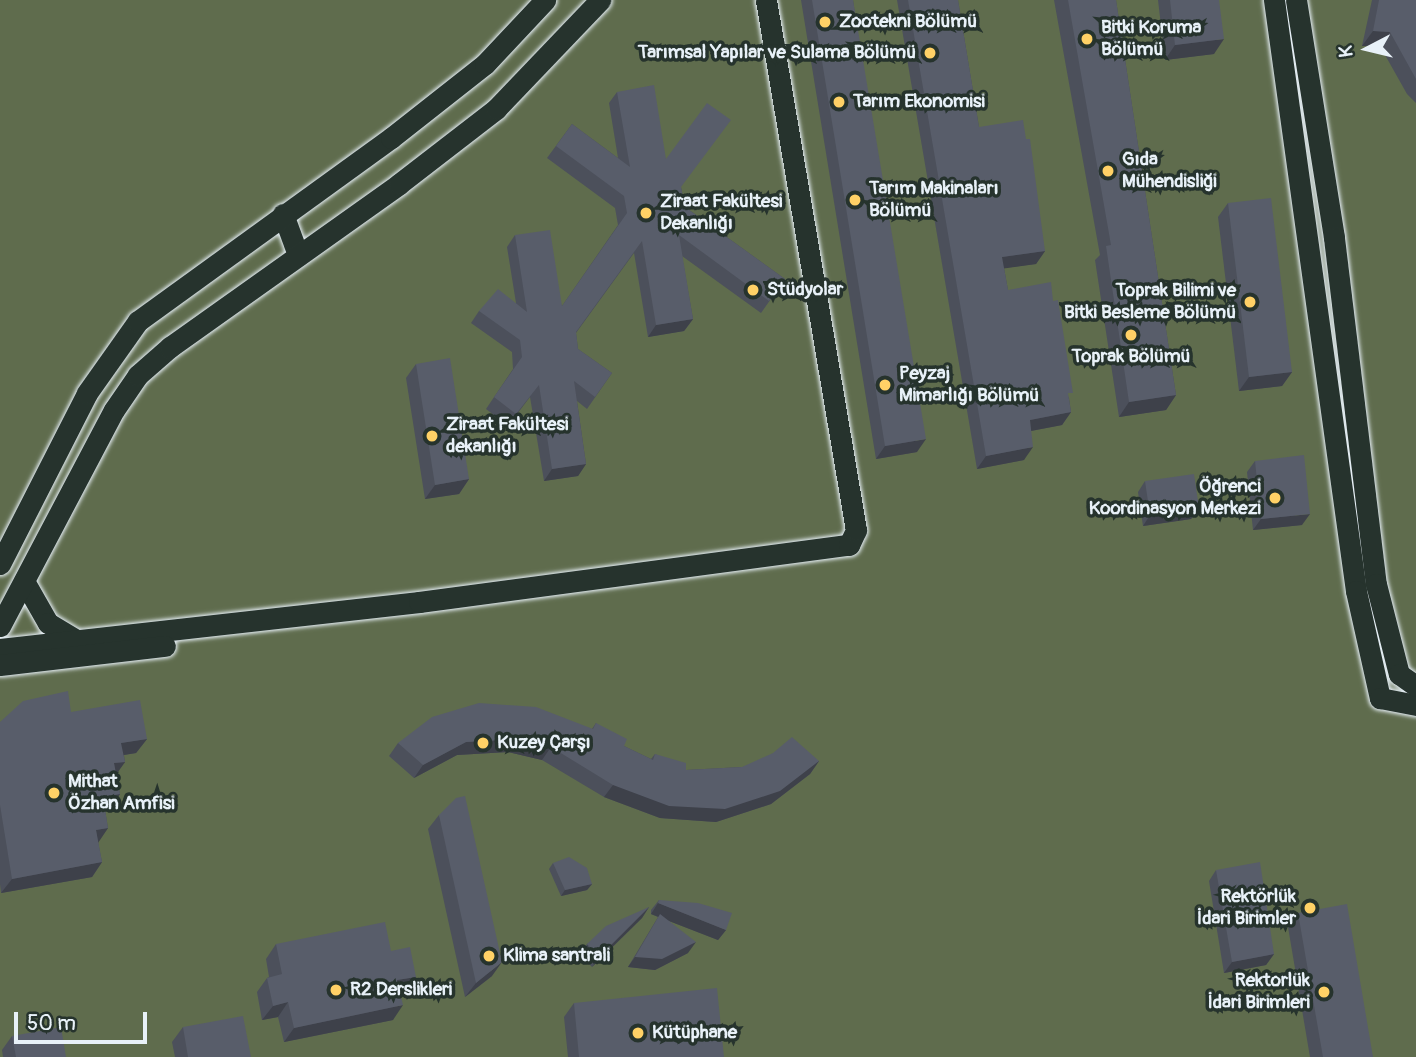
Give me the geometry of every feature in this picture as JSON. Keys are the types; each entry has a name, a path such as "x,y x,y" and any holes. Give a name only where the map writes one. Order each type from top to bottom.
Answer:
{"street":[{"path":"0,564 87,393 138,321 485,64 545,0"},
{"path":"0,626 114,410 138,375 170,347 496,109 600,0"},
{"path":"0,649 548,587 849,545 856,530 766,0"},
{"path":"1273,0 1356,591 1380,698 1416,705"},
{"path":"1296,0 1334,238 1376,584 1398,674 1416,686"},
{"path":"283,214 298,255"},
{"path":"0,665 777,566"},
{"path":"24,582 48,623 78,641"}],"green space":[{"path":"0,0 1416,0 1416,1057 0,1057"}],"building":[{"path":"812,0 853,0 926,439 885,446"},
{"path":"908,0 958,0 979,127 1023,120 1026,139 1030,139 1045,251 1002,257 1008,290 1051,282 1053,301 1058,300 1073,393 1068,393 1071,412 1030,420 1033,447 986,456"},
{"path":"1068,0 1116,0 1176,395 1129,402 1106,246 1111,245"},
{"path":"1170,0 1219,0 1224,39 1175,45"},
{"path":"1379,0 1416,0 1416,79 1390,32 1373,31"},
{"path":"654,85 666,159 707,103 731,120 681,187 685,207 785,279 769,301 679,235 693,319 656,325 642,241 576,332 578,349 612,373 595,397 574,381 586,464 552,469 539,385 516,414 494,397 522,357 520,340 479,311 498,289 527,312 515,235 550,230 562,306 627,213 624,196 556,146 572,124 630,167 617,92"},
{"name":"Toprak Bilimi ve Bitki Besleme Bölümü","path":"1271,198 1292,372 1249,377 1228,203"},
{"path":"450,358 469,479 435,485 416,364"},
{"name":"Öğrenci Koordinasyon Merkezi","path":"1304,455 1310,514 1261,519 1255,461"},
{"path":"1194,474 1199,508 1150,515 1145,481"},
{"name":"Mithat Özhan Amfisi","path":"68,691 71,712 140,700 147,739 121,743 125,762 114,763 120,794 103,797 108,828 96,830 102,862 12,879 0,805 0,722 23,701"},
{"path":"479,703 536,707 593,729 596,723 627,739 624,746 653,760 655,754 686,763 686,770 742,767 773,753 792,737 819,761 780,791 725,809 669,806 613,785 551,747 517,739 466,742 423,765 398,743 432,717"},
{"path":"465,796 502,962 476,983 439,815 456,798"},
{"path":"569,857 587,868 592,884 565,890 553,863"},
{"path":"1260,862 1274,954 1232,962 1216,870"},
{"path":"659,900 698,903 732,913 726,930 658,903"},
{"name":"Rektorlük İdari Birimleri","path":"1347,904 1373,1057 1323,1057 1298,913"},
{"path":"649,907 599,957 587,944 606,926"},
{"path":"660,914 696,942 662,959 635,957"},
{"name":"R2 Derslikleri","path":"385,922 391,951 410,947 416,977 397,980 403,1005 294,1028 288,1002 273,1006 267,978 282,974 276,944"},
{"name":"Kütüphane","path":"717,988 724,1057 579,1057 574,1003"},
{"path":"243,1016 251,1057 188,1057 183,1027"},
{"path":"61,1027 66,1057 16,1057 12,1036"}],"place":[{"name":"Zootekni Bölümü","path":"825,22"},
{"name":"Bitki Koruma Bölümü","path":"1087,39"},
{"name":"Tarımsal Yapılar ve Sulama Bölümü","path":"930,53"},
{"name":"Tarım Ekonomisi","path":"839,102"},
{"name":"Gıda Mühendisliği","path":"1108,171"},
{"name":"Tarım Makinaları Bölümü","path":"855,200"},
{"name":"Ziraat Fakültesi Dekanlığı","path":"646,213"},
{"name":"Stüdyolar","path":"753,290"},
{"name":"Toprak Bilimi ve Bitki Besleme Bölümü","path":"1250,302"},
{"name":"Toprak Bölümü","path":"1131,335"},
{"name":"Peyzaj Mimarlığı Bölümü","path":"885,385"},
{"name":"Ziraat Fakültesi dekanlığı","path":"432,436"},
{"name":"Öğrenci Koordinasyon Merkezi","path":"1275,498"},
{"name":"Kuzey Çarşı","path":"483,743"},
{"name":"Mithat Özhan Amfisi","path":"54,793"},
{"name":"Rektörlük İdari Birimler","path":"1310,908"},
{"name":"Klima santrali","path":"489,956"},
{"name":"R2 Derslikleri","path":"336,990"},
{"name":"Rektorlük İdari Birimleri","path":"1324,992"},
{"name":"Kütüphane","path":"638,1033"}]}
